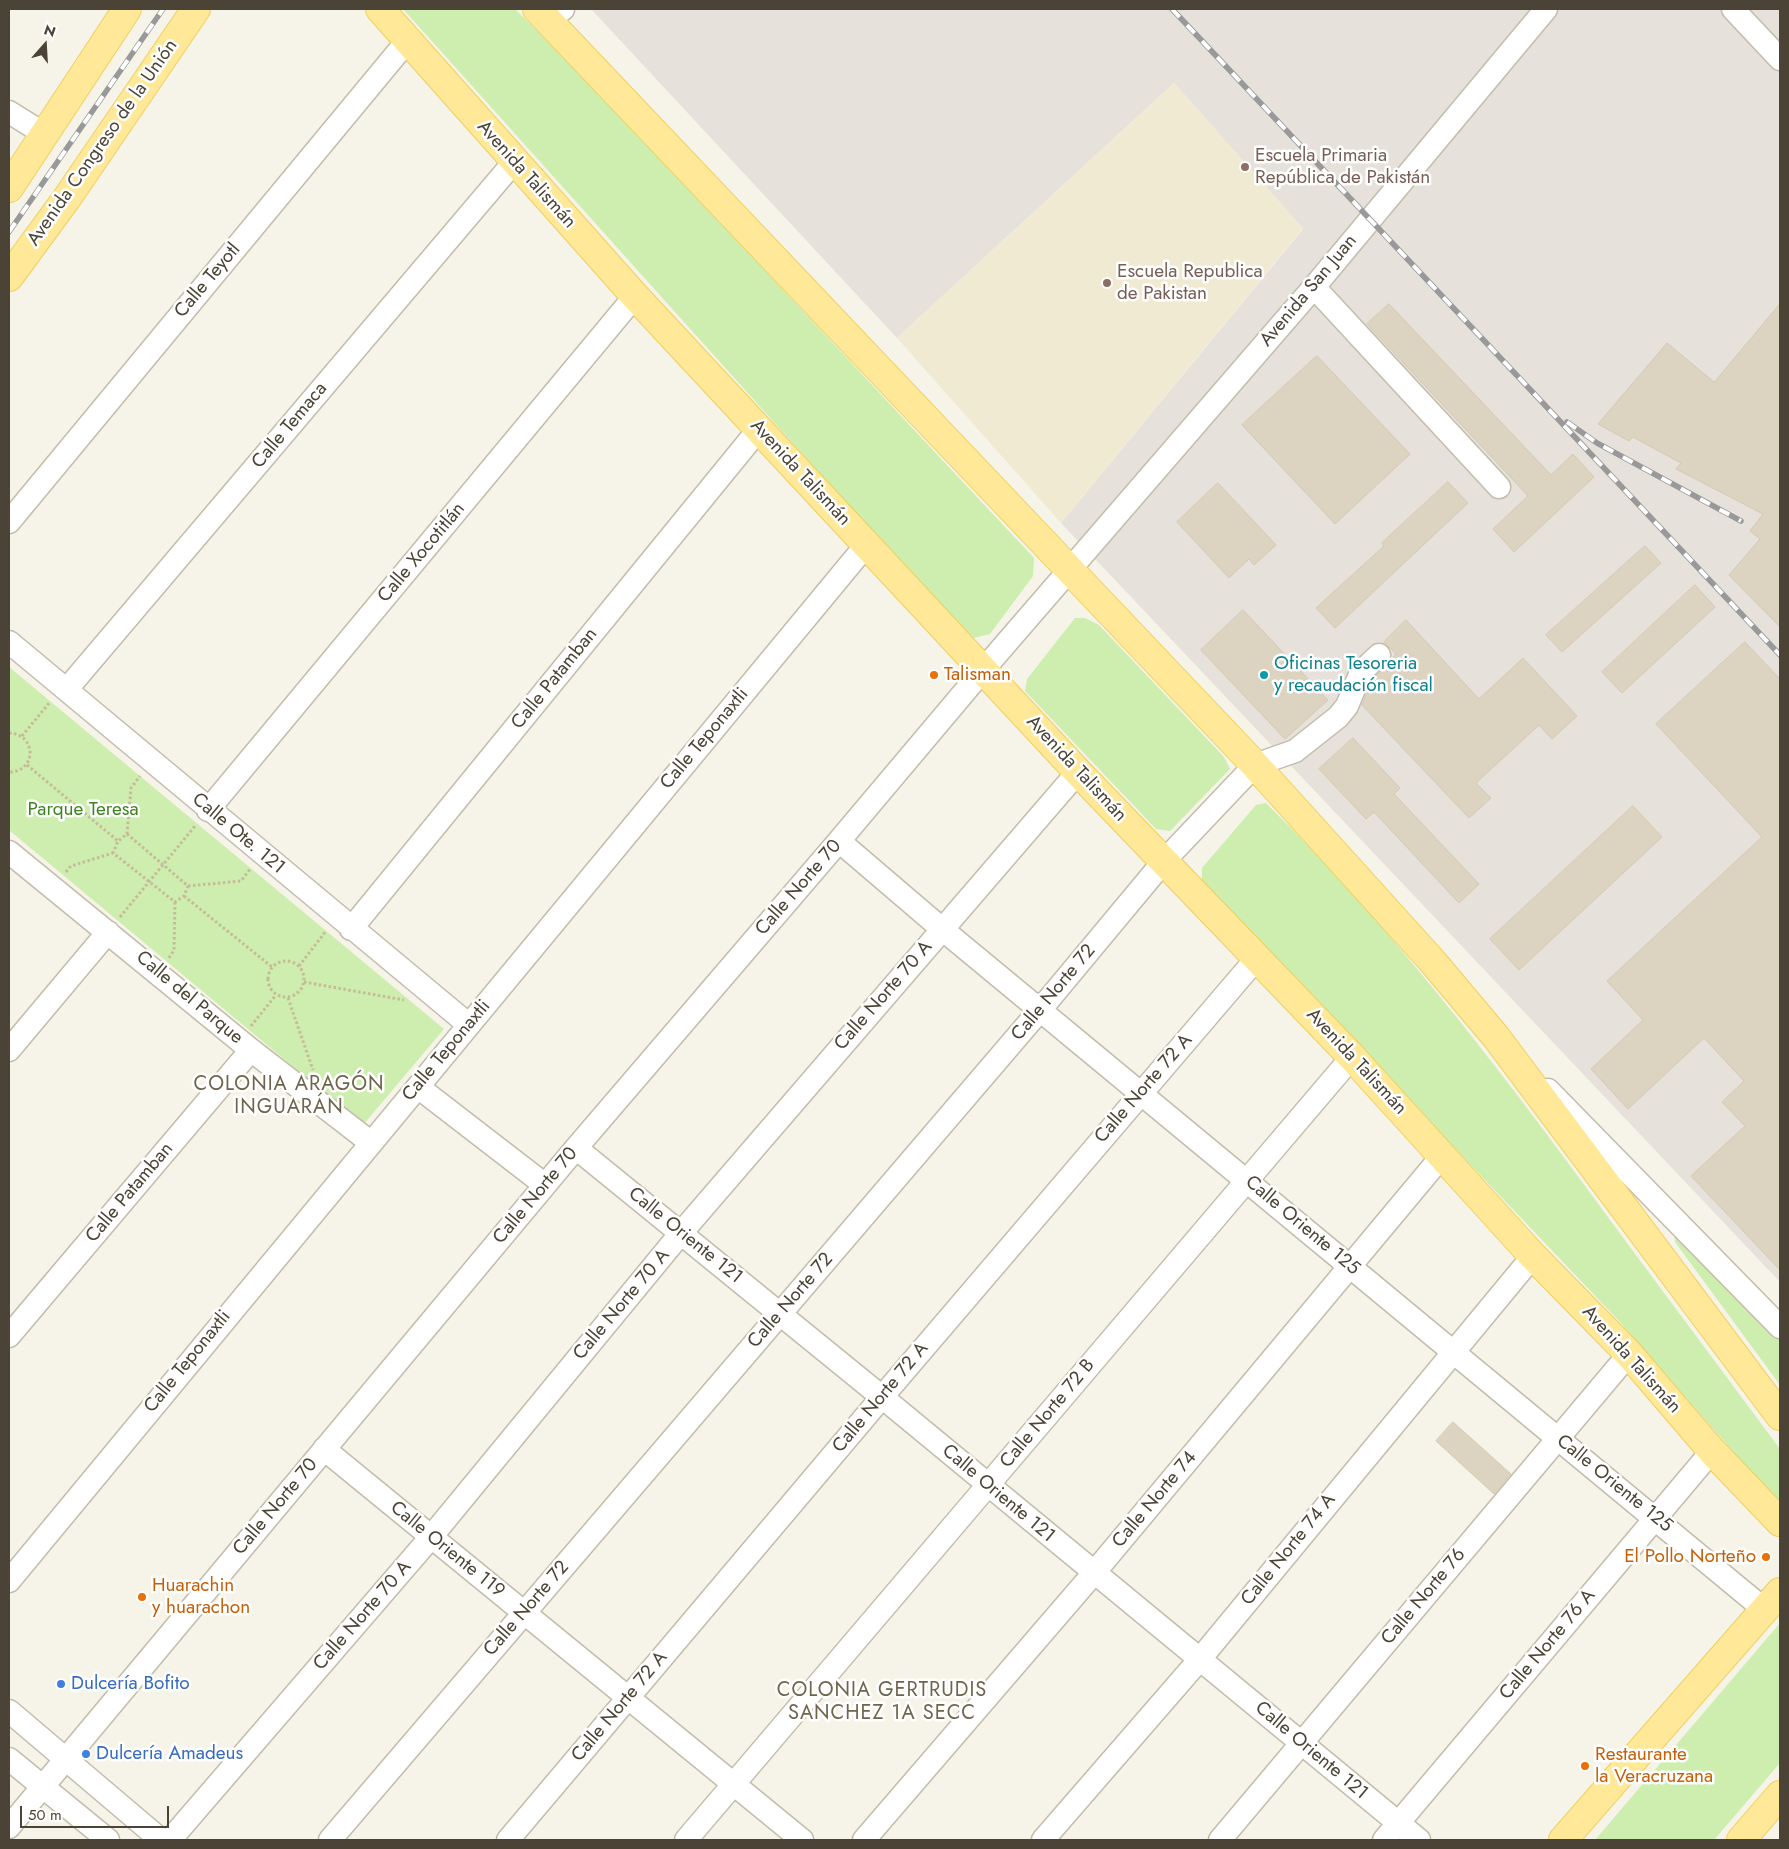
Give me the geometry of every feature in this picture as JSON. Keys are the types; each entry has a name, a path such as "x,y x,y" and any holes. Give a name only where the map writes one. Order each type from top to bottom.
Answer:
{"main road":[{"path":"13,174 46,134 127,9"},
{"name":"Avenida Congreso de la Unión","path":"9,277 67,198 196,9"},
{"name":"Avenida Talismán","path":"380,9 635,296 1078,772 1352,1056 1533,1256 1629,1354 1712,1451 1780,1522"},
{"path":"549,12 1069,570 1255,765 1433,962 1496,1037 1780,1416"},
{"path":"1564,1840 1773,1601"},
{"path":"1742,1840 1780,1795"}],"street":[{"name":"Avenida San Juan","path":"1069,570 1314,287 1546,9"},
{"path":"1733,9 1780,59"},
{"name":"Calle Teyotl","path":"9,522 408,40"},
{"path":"9,112 46,134"},
{"name":"Calle Temaca","path":"61,693 514,162"},
{"path":"1314,287 1499,487"},
{"name":"Calle Xocotitlán","path":"208,810 635,296"},
{"name":"Calle Patamban","path":"351,929 759,429"},
{"name":"Calle Teponaxtli","path":"9,1581 866,544"},
{"name":"Calle Norte 70","path":"9,1827 576,1148 839,842 1069,570"},
{"name":"Calle Ote. 121","path":"9,642 61,693 208,810 469,1025"},
{"path":"1255,765 1296,751 1338,717 1347,706 1361,672 1379,655"},
{"name":"Calle Norte 72","path":"330,1840 1040,1010 1164,861 1255,765"},
{"name":"Calle Norte 70 A","path":"170,1840 431,1537 681,1233 1078,772"},
{"name":"Calle Oriente 125","path":"839,842 1655,1518 1773,1601"},
{"name":"Calle del Parque","path":"9,852 108,932 249,1041 370,1142"},
{"path":"9,1050 108,932"},
{"name":"Calle Norte 72 A","path":"508,1840 1141,1092 1257,958"},
{"path":"1496,1037 1780,1327"},
{"name":"Calle Patamban","path":"9,1336 249,1041"},
{"name":"Calle Norte 72 B","path":"686,1840 1352,1056"},
{"path":"418,1086 545,1185"},
{"name":"Calle Oriente 121","path":"576,1148 882,1397 1094,1574 1302,1742 1391,1832 1419,1840"},
{"name":"Calle Norte 74","path":"864,1840 1094,1574 1442,1156"},
{"name":"Calle Norte 74 A","path":"1043,1840 1200,1658 1533,1256"},
{"name":"Calle Norte 76","path":"1220,1840 1629,1354"},
{"name":"Calle Oriente 119","path":"324,1449 802,1840"},
{"name":"Calle Norte 76 A","path":"1391,1832 1712,1451"},
{"path":"9,1711 67,1758 161,1840"},
{"path":"9,1759 108,1840"}],"path":[{"path":"22,736 61,693"},
{"path":"9,733 22,736 27,741 31,752 26,765 15,772 9,772"},
{"path":"26,765 118,841"},
{"path":"113,853 118,841 127,834 131,788 144,772"},
{"path":"108,932 208,810"},
{"path":"127,834 188,886 241,881 254,864"},
{"path":"62,877 71,866 113,853"},
{"path":"113,853 176,902"},
{"path":"176,902 184,896 188,886"},
{"path":"184,896 272,967"},
{"path":"165,964 174,950 176,902"},
{"path":"299,966 329,927"},
{"path":"282,961 294,962 299,966 304,976 304,982 299,992 288,998 276,995 268,985 267,978 272,967 282,961"},
{"path":"304,982 409,1001"},
{"path":"249,1041 276,995"},
{"path":"288,998 315,1077"}],"shaded area":[{"path":"591,9 1780,9 1780,1282 1061,523 1303,229 1174,83 897,338"},
{"name":"Escuela Republica de Pakistan","path":"1174,83 1303,228 1061,523 897,338"}],"green space":[{"path":"403,9 515,9 580,73 1034,558 1033,576 990,634 974,638 956,625"},
{"path":"1075,618 1085,618 1099,625 1224,757 1230,769 1170,831 1156,829 1025,691 1027,679"},
{"name":"Parque Teresa","path":"9,667 444,1029 363,1125 9,830"},
{"path":"1266,803 1363,905 1454,1014 1540,1125 1780,1449 1780,1505 1618,1320 1202,882 1202,868 1256,805"},
{"path":"1673,1223 1780,1338 1780,1385 1675,1242"},
{"path":"1780,1623 1780,1763 1714,1840 1595,1840"}],"building":[{"path":"1389,304 1551,475 1573,454 1594,477 1514,552 1493,529 1528,496 1367,324"},
{"path":"1780,304 1780,627 1729,575 1760,539 1750,531 1763,514 1676,469 1681,463 1633,437 1629,441 1598,424 1667,343 1714,382"},
{"path":"1317,356 1410,454 1335,524 1242,425"},
{"path":"1448,482 1468,503 1335,628 1316,608 1384,546 1382,543"},
{"path":"1218,483 1276,545 1254,565 1249,559 1229,578 1177,522"},
{"path":"1645,546 1661,563 1562,652 1546,635"},
{"path":"1695,585 1715,607 1622,693 1602,672"},
{"name":"Oficinas Tesoreria y recaudación fiscal","path":"1243,610 1328,700 1285,739 1201,650"},
{"path":"1406,620 1479,699 1523,658 1577,716 1552,739 1539,725 1476,783 1491,798 1469,818 1362,705 1372,680 1396,654 1384,642"},
{"path":"1745,642 1780,679 1780,1270 1691,1176 1745,1126 1722,1102 1744,1081 1704,1038 1628,1109 1591,1069 1643,1020 1607,981 1762,837 1656,724"},
{"path":"1353,738 1400,788 1394,794 1479,884 1459,903 1374,812 1366,819 1319,769"},
{"path":"1633,806 1662,837 1519,970 1490,939"},
{"path":"1453,1422 1511,1474 1494,1494 1436,1441"}],"railway":[{"path":"9,232 163,9"},
{"path":"1172,9 1780,655"},
{"path":"1567,422 1597,443 1741,521"}],"place":[{"name":"Escuela Primaria República de Pakistán","path":"1245,167"},
{"name":"Escuela Republica de Pakistan","path":"1107,283"},
{"name":"Talisman","path":"934,675"},
{"name":"Oficinas Tesoreria y recaudación fiscal","path":"1264,675"},
{"name":"El Pollo Norteño","path":"1766,1557"},
{"name":"Huarachin y huarachon","path":"142,1597"},
{"name":"Dulcería Bofito","path":"61,1684"},
{"name":"Dulcería Amadeus","path":"86,1754"},
{"name":"Restaurante la Veracruzana","path":"1585,1766"}],"district":[{"name":"COLONIA ARAGÓN INGUARÁN","path":"289,1096"},
{"name":"COLONIA GERTRUDIS SANCHEZ 1A SECC","path":"882,1702"}]}
